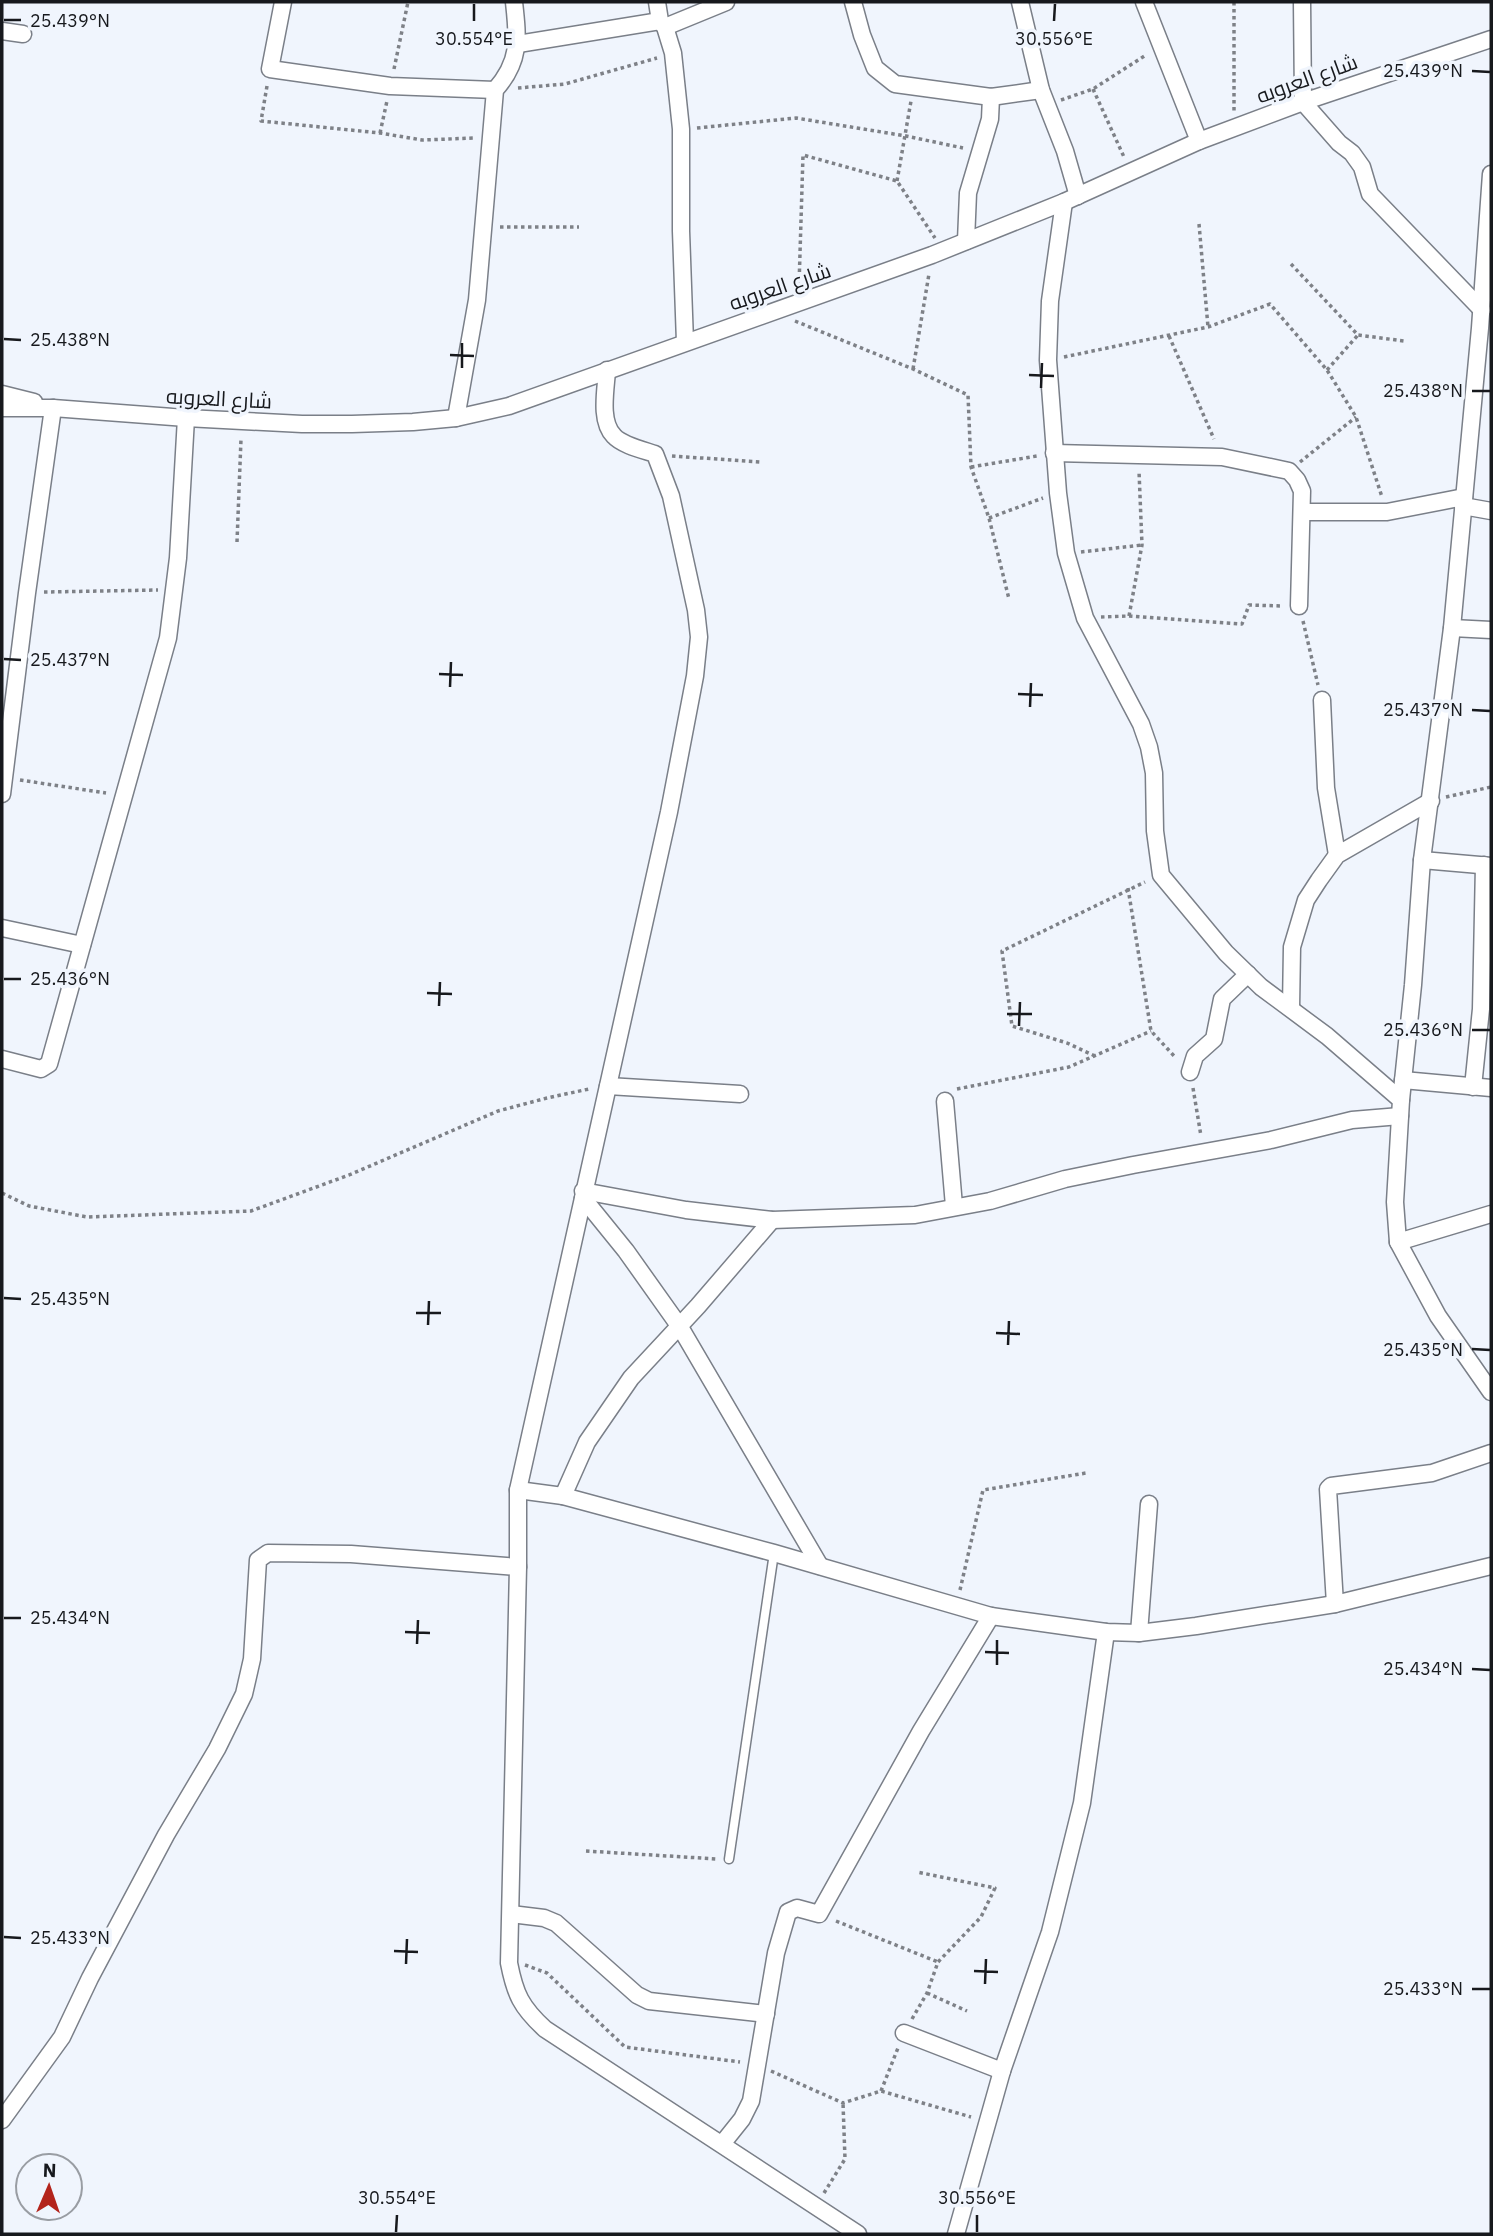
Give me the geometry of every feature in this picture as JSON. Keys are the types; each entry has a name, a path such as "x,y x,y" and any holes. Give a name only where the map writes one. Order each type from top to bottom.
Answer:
{"street":[{"path":"283,2 270,69 390,86 495,90"},
{"path":"456,418 477,300 495,90 505,79 518,44 514,2"},
{"path":"657,2 673,53 681,130 685,342"},
{"path":"518,44 663,24 726,2"},
{"path":"853,2 875,68 895,84 991,97 1044,98"},
{"path":"1020,2 1044,98 1065,151 1071,199 1050,302 1048,360 1054,453 1066,553 1085,618 1141,724 1149,747 1154,773 1154,831 1161,876 1219,944 1261,987 1291,1007 1400,1108"},
{"path":"1144,2 1199,141"},
{"path":"1302,2 1303,102 1339,143 1352,153 1362,167 1370,194 1482,310"},
{"path":"2,31 23,34"},
{"name":"شارع العروبه","path":"2,408 53,408 242,421 352,424 456,418 509,406 938,253 1071,199 1199,141 1303,102 1491,39"},
{"path":"967,241 968,193 990,119 991,97"},
{"path":"1491,174 1482,310 1486,329 1463,502 1452,628 1422,860 1400,1108 1395,1202 1398,1242 1438,1316 1491,1392"},
{"path":"607,370 605,417 610,430 615,438 655,454 674,507 699,637 695,676 669,812 517,1490 518,1567 509,1963 513,1987 525,2010 545,2029 858,2234"},
{"name":"شارع العروبه","path":"2,394 53,408"},
{"path":"2,794 53,408"},
{"path":"2,1059 41,1069 49,1064 126,796 168,638 175,590 186,418"},
{"path":"1054,453 1222,457 1289,471 1302,491 1299,606"},
{"path":"1302,512 1387,512 1463,502 1491,511"},
{"path":"1452,628 1491,630"},
{"path":"1322,700 1326,788 1337,855"},
{"path":"1291,1007 1292,947 1306,900 1337,855 1431,801"},
{"path":"1422,860 1488,866 1481,1009 1473,1087"},
{"path":"2,928 82,944"},
{"path":"1190,1072 1195,1056 1214,1039 1222,999 1248,974"},
{"path":"1403,1080 1491,1088"},
{"path":"608,1086 740,1094"},
{"path":"945,1101 954,1206"},
{"path":"583,1194 772,1220 915,1215 990,1200 1066,1179 1271,1140 1400,1108"},
{"path":"583,1194 680,1327 820,1566"},
{"path":"1398,1242 1491,1214"},
{"path":"563,1496 574,1468 598,1423 631,1378 680,1327 772,1220"},
{"path":"1335,1604 1328,1489 1331,1486 1432,1473 1491,1453"},
{"path":"517,1490 563,1496 991,1616 1106,1632 1139,1633 1335,1604 1491,1566"},
{"path":"1139,1633 1149,1504"},
{"path":"2,2120 62,2037 90,1978 166,1835 217,1749 244,1694 252,1659 260,1557 268,1553 351,1554 518,1567"},
{"path":"722,2144 742,2119 751,2101 776,1953 788,1912 797,1908 819,1914 921,1731 991,1616"},
{"path":"956,2234 1002,2071 1050,1932 1082,1803 1106,1632"},
{"path":"510,1914 544,1918 556,1923 636,1996 649,2001 766,2014"},
{"path":"904,2033 1002,2071"}],"lane":[{"path":"729,1859 774,1553"}],"path":[{"path":"1234,2 1234,128"},
{"path":"1044,98 1093,89 1160,46"},
{"path":"495,90 565,84 673,53"},
{"path":"270,69 261,121 422,140 491,138"},
{"path":"913,85 897,181 938,253 913,369"},
{"path":"1093,89 1131,172"},
{"path":"681,130 796,118 906,136 979,152"},
{"path":"798,303 803,155 897,181"},
{"path":"1199,224 1208,327"},
{"path":"484,227 579,226"},
{"path":"1291,264 1358,335 1404,341"},
{"path":"1048,360 1208,327 1270,304 1327,370 1356,417 1387,512"},
{"path":"772,312 913,369 968,395 971,467 989,518 1009,598"},
{"path":"1327,370 1358,335"},
{"path":"1169,336 1222,457"},
{"path":"1289,471 1356,417"},
{"path":"237,541 242,421"},
{"path":"971,467 1054,453"},
{"path":"655,454 761,462"},
{"path":"1129,616 1142,545 1139,455"},
{"path":"989,518 1058,493"},
{"path":"1066,553 1142,545"},
{"path":"27,593 175,590"},
{"path":"1085,618 1129,616 1242,624 1249,605 1299,606 1322,700"},
{"path":"5,777 126,796"},
{"path":"1431,801 1491,787"},
{"path":"1095,1056 1067,1042 1012,1026 1002,951 1128,888 1161,876"},
{"path":"945,1101 948,1095 958,1088 1069,1067 1151,1031 1128,888"},
{"path":"2,1193 29,1206 87,1217 251,1211 349,1175 498,1111 608,1086"},
{"path":"956,1606 983,1490 1086,1473"},
{"path":"586,1852 729,1859"},
{"path":"881,2091 904,2033 927,1993 938,1962 981,1917 995,1888 917,1872"},
{"path":"819,1914 938,1962"},
{"path":"509,1963 529,1965 547,1973 625,2047 758,2065 843,2103 881,2091 988,2122"},
{"path":"927,1993 967,2011"},
{"path":"816,2207 845,2159 843,2103"}]}
